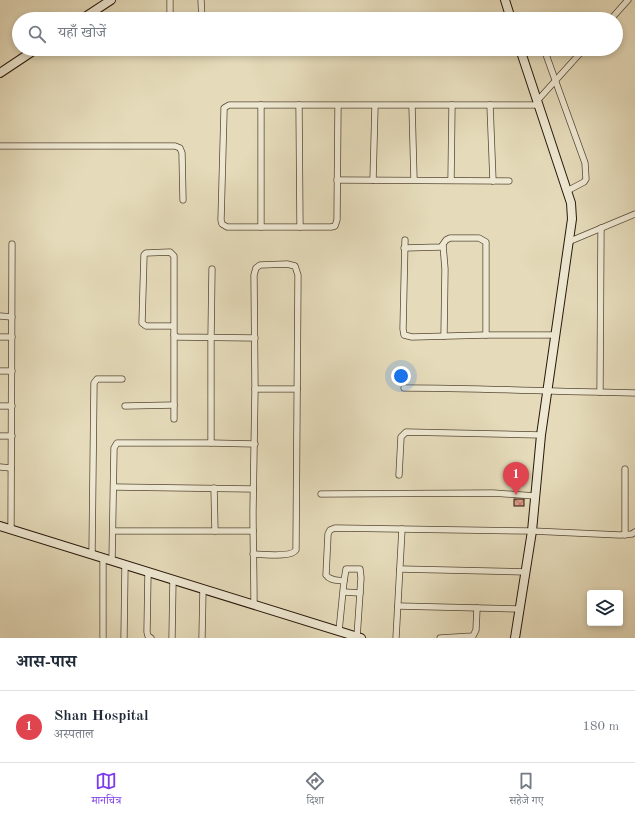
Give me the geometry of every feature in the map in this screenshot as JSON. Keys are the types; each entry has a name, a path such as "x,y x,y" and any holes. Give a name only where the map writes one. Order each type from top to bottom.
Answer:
{"street":[{"path":"93,12 111,0"},
{"path":"170,0 170,12"},
{"path":"201,0 202,12"},
{"path":"506,0 509,12"},
{"path":"617,12 628,0"},
{"path":"0,73 26,56"},
{"path":"515,638 532,532 541,435 572,212 567,191 522,56"},
{"path":"546,56 585,163 586,179 584,182 567,191"},
{"path":"538,103 555,80 577,56"},
{"path":"338,106 337,220 335,226 227,227 222,224 224,108 229,105 412,106 538,103"},
{"path":"261,105 261,227"},
{"path":"299,105 300,227"},
{"path":"451,180 452,105"},
{"path":"490,105 492,181"},
{"path":"373,180 375,106"},
{"path":"412,106 414,180"},
{"path":"0,146 175,146 180,148 182,153 183,200"},
{"path":"337,180 508,181"},
{"path":"568,242 635,214"},
{"path":"600,392 601,228"},
{"path":"444,336 445,269 443,246 446,240 450,238 479,238 486,242 486,335"},
{"path":"404,240 404,335 412,337 556,335"},
{"path":"11,529 12,244"},
{"path":"404,248 443,246"},
{"path":"173,326 146,326 142,323 144,255 146,253 170,252 174,256 174,419"},
{"path":"253,554 287,555 293,554 296,550 298,275 295,266 287,264 263,264 256,268 254,275 255,338 255,444 253,489 253,554 254,605"},
{"path":"211,443 212,270"},
{"path":"0,316 12,316"},
{"path":"174,335 177,337 255,338"},
{"path":"0,337 12,337"},
{"path":"0,371 12,371"},
{"path":"92,554 94,382 97,379 122,379"},
{"path":"404,388 480,388 635,393"},
{"path":"255,389 297,389"},
{"path":"0,406 12,406"},
{"path":"125,406 174,406"},
{"path":"399,474 401,437 406,432 541,435"},
{"path":"0,436 12,436"},
{"path":"112,561 114,448 117,443 255,444"},
{"path":"0,467 11,468"},
{"path":"625,469 625,535"},
{"path":"114,487 253,489"},
{"path":"214,488 215,530"},
{"path":"321,494 493,493 535,496"},
{"path":"0,526 173,579 254,605 339,631 359,637 360,569 346,569 339,631"},
{"path":"344,581 333,580 328,578 326,574 328,534 330,530 335,528 625,535 635,532"},
{"path":"396,638 402,529"},
{"path":"113,530 253,530"},
{"path":"103,558 103,638"},
{"path":"124,638 126,565"},
{"path":"400,569 526,572"},
{"path":"148,572 147,632 148,636 151,638"},
{"path":"172,638 173,579"},
{"path":"202,638 203,589"},
{"path":"344,592 360,593"},
{"path":"398,606 520,609"},
{"path":"440,638 473,636 476,630 477,608"}],"building":[{"path":"514,499 524,499 524,506 514,506"}],"place":[{"name":"Shan Hospital","path":"516,495"}]}
